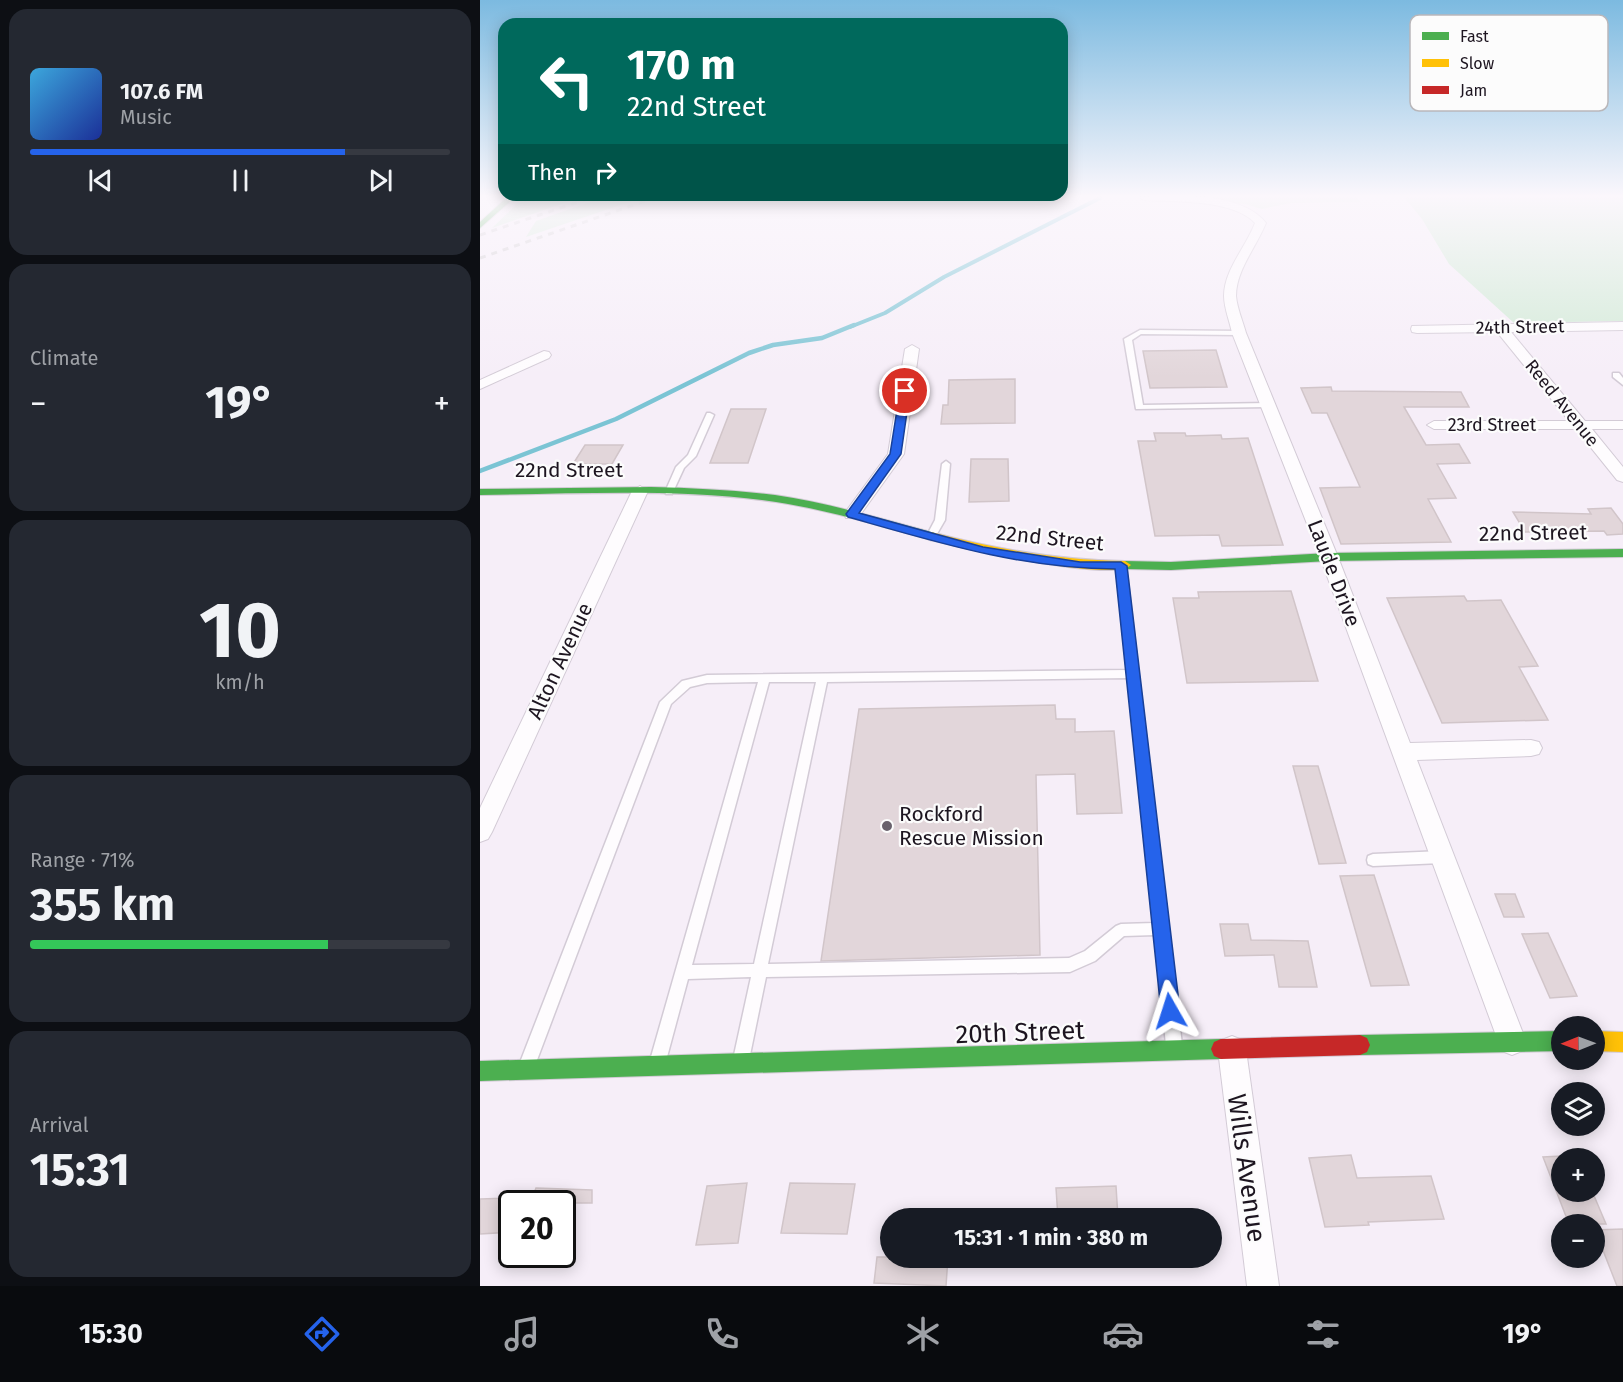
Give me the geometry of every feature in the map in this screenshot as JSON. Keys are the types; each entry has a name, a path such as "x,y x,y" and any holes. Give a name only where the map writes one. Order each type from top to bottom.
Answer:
{"street":[{"name":"Laude Drive","path":"1243,257 1238,265 1230,296 1239,333 1329,557 1512,1041"},
{"name":"24th Street","path":"1417,329 1623,326"},
{"name":"Reed Avenue","path":"1501,328 1623,477"},
{"path":"852,514 896,454 912,349"},
{"path":"480,385 544,355"},
{"name":"23rd Street","path":"1434,425 1623,424"},
{"name":"22nd Street","path":"480,492 640,491 754,496 852,514 982,551 1080,566 1171,566 1329,557 1623,553"},
{"name":"Alton Avenue","path":"480,832 640,491"},
{"path":"1402,752 1531,748"},
{"name":"20th Street","path":"480,1071 1551,1041"},
{"path":"1605,1041 1623,1042"},
{"name":"Wills Avenue","path":"1232,1050 1263,1286"}],"lane":[{"path":"1239,333 1140,332 1128,339 1139,407 1268,405"},
{"path":"1616,375 1623,383"},
{"path":"669,492 680,468 692,456 710,415"},
{"path":"931,537 940,520 946,464"},
{"path":"1121,566 1175,1051"},
{"path":"525,1070 666,702 686,684 707,679 1133,674"},
{"path":"740,1064 822,678"},
{"path":"656,1066 764,679"},
{"path":"1373,860 1442,857"},
{"path":"682,972 1070,965 1090,956 1121,930 1161,929"}],"green space":[{"path":"1445,257 1623,257 1623,321 1514,323 1449,264"}],"building":[{"path":"1216,350 1227,387 1150,388 1143,351"},
{"path":"1015,379 1015,423 941,424 943,405 948,405 949,380"},
{"path":"1331,387 1332,391 1461,392 1469,407 1404,407 1426,445 1459,444 1470,463 1437,464 1456,498 1428,499 1451,542 1341,544 1320,488 1360,487 1327,413 1312,413 1301,388"},
{"path":"731,409 766,409 748,463 710,463"},
{"path":"1154,433 1185,433 1186,436 1221,435 1222,439 1248,438 1283,545 1222,546 1219,535 1155,536 1138,441 1156,441"},
{"path":"585,445 623,445 612,464 573,464"},
{"path":"971,459 1008,459 1009,501 969,502"},
{"path":"1611,508 1623,524 1623,534 1607,535 1604,531 1525,532 1513,512 1591,514 1588,509"},
{"path":"1291,591 1318,681 1187,683 1173,598 1199,598 1198,592"},
{"path":"1464,596 1467,601 1501,600 1538,666 1519,667 1548,720 1442,723 1387,598"},
{"path":"1055,705 1056,719 1075,719 1075,732 1114,731 1122,813 1077,814 1075,774 1036,775 1040,955 821,961 859,709"},
{"path":"1293,766 1318,766 1346,863 1319,864"},
{"path":"1374,875 1409,985 1371,986 1340,876"},
{"path":"1495,894 1515,894 1524,917 1504,917"},
{"path":"1220,924 1248,924 1251,940 1308,941 1317,987 1279,987 1274,955 1225,956"},
{"path":"1548,933 1577,996 1550,998 1522,934"},
{"path":"1351,1155 1357,1178 1431,1176 1444,1219 1368,1222 1369,1225 1325,1227 1309,1158"},
{"path":"1543,1157 1551,1157 1551,1178"},
{"path":"747,1183 738,1243 696,1245 707,1186"},
{"path":"790,1183 855,1184 847,1234 781,1233"},
{"path":"1116,1186 1117,1208 1057,1208 1056,1188"},
{"path":"536,1188 592,1190 592,1203 576,1203 576,1190 535,1190"},
{"path":"498,1198 498,1233 480,1234 480,1199"},
{"path":"1560,1202 1597,1202 1602,1214 1565,1214"},
{"path":"1623,1229 1623,1286 1617,1286 1605,1255 1605,1230"},
{"path":"877,1257 880,1257 880,1268 947,1268 946,1286 874,1283"}],"waterway":[{"path":"850,327 885,313 944,277 983,257"},
{"path":"480,471 616,419 749,353 773,345 822,338 854,325"}],"traffic: fast":[{"path":"480,492 583,490 753,496 820,507 931,536"},
{"path":"1125,565 1171,566 1329,557 1623,553"},
{"path":"1360,1045 1551,1041"},
{"path":"480,1071 1221,1049"}],"traffic: slow":[{"path":"931,536 1027,557 1076,563 1125,565"},
{"path":"1605,1041 1623,1042"}],"traffic: jam":[{"path":"1221,1049 1360,1045"}],"place":[{"name":"Rockford Rescue Mission","path":"887,826"}],"route":[{"path":"905,391 896,454 852,514 982,551 1080,566 1121,566 1170,1011"}]}
